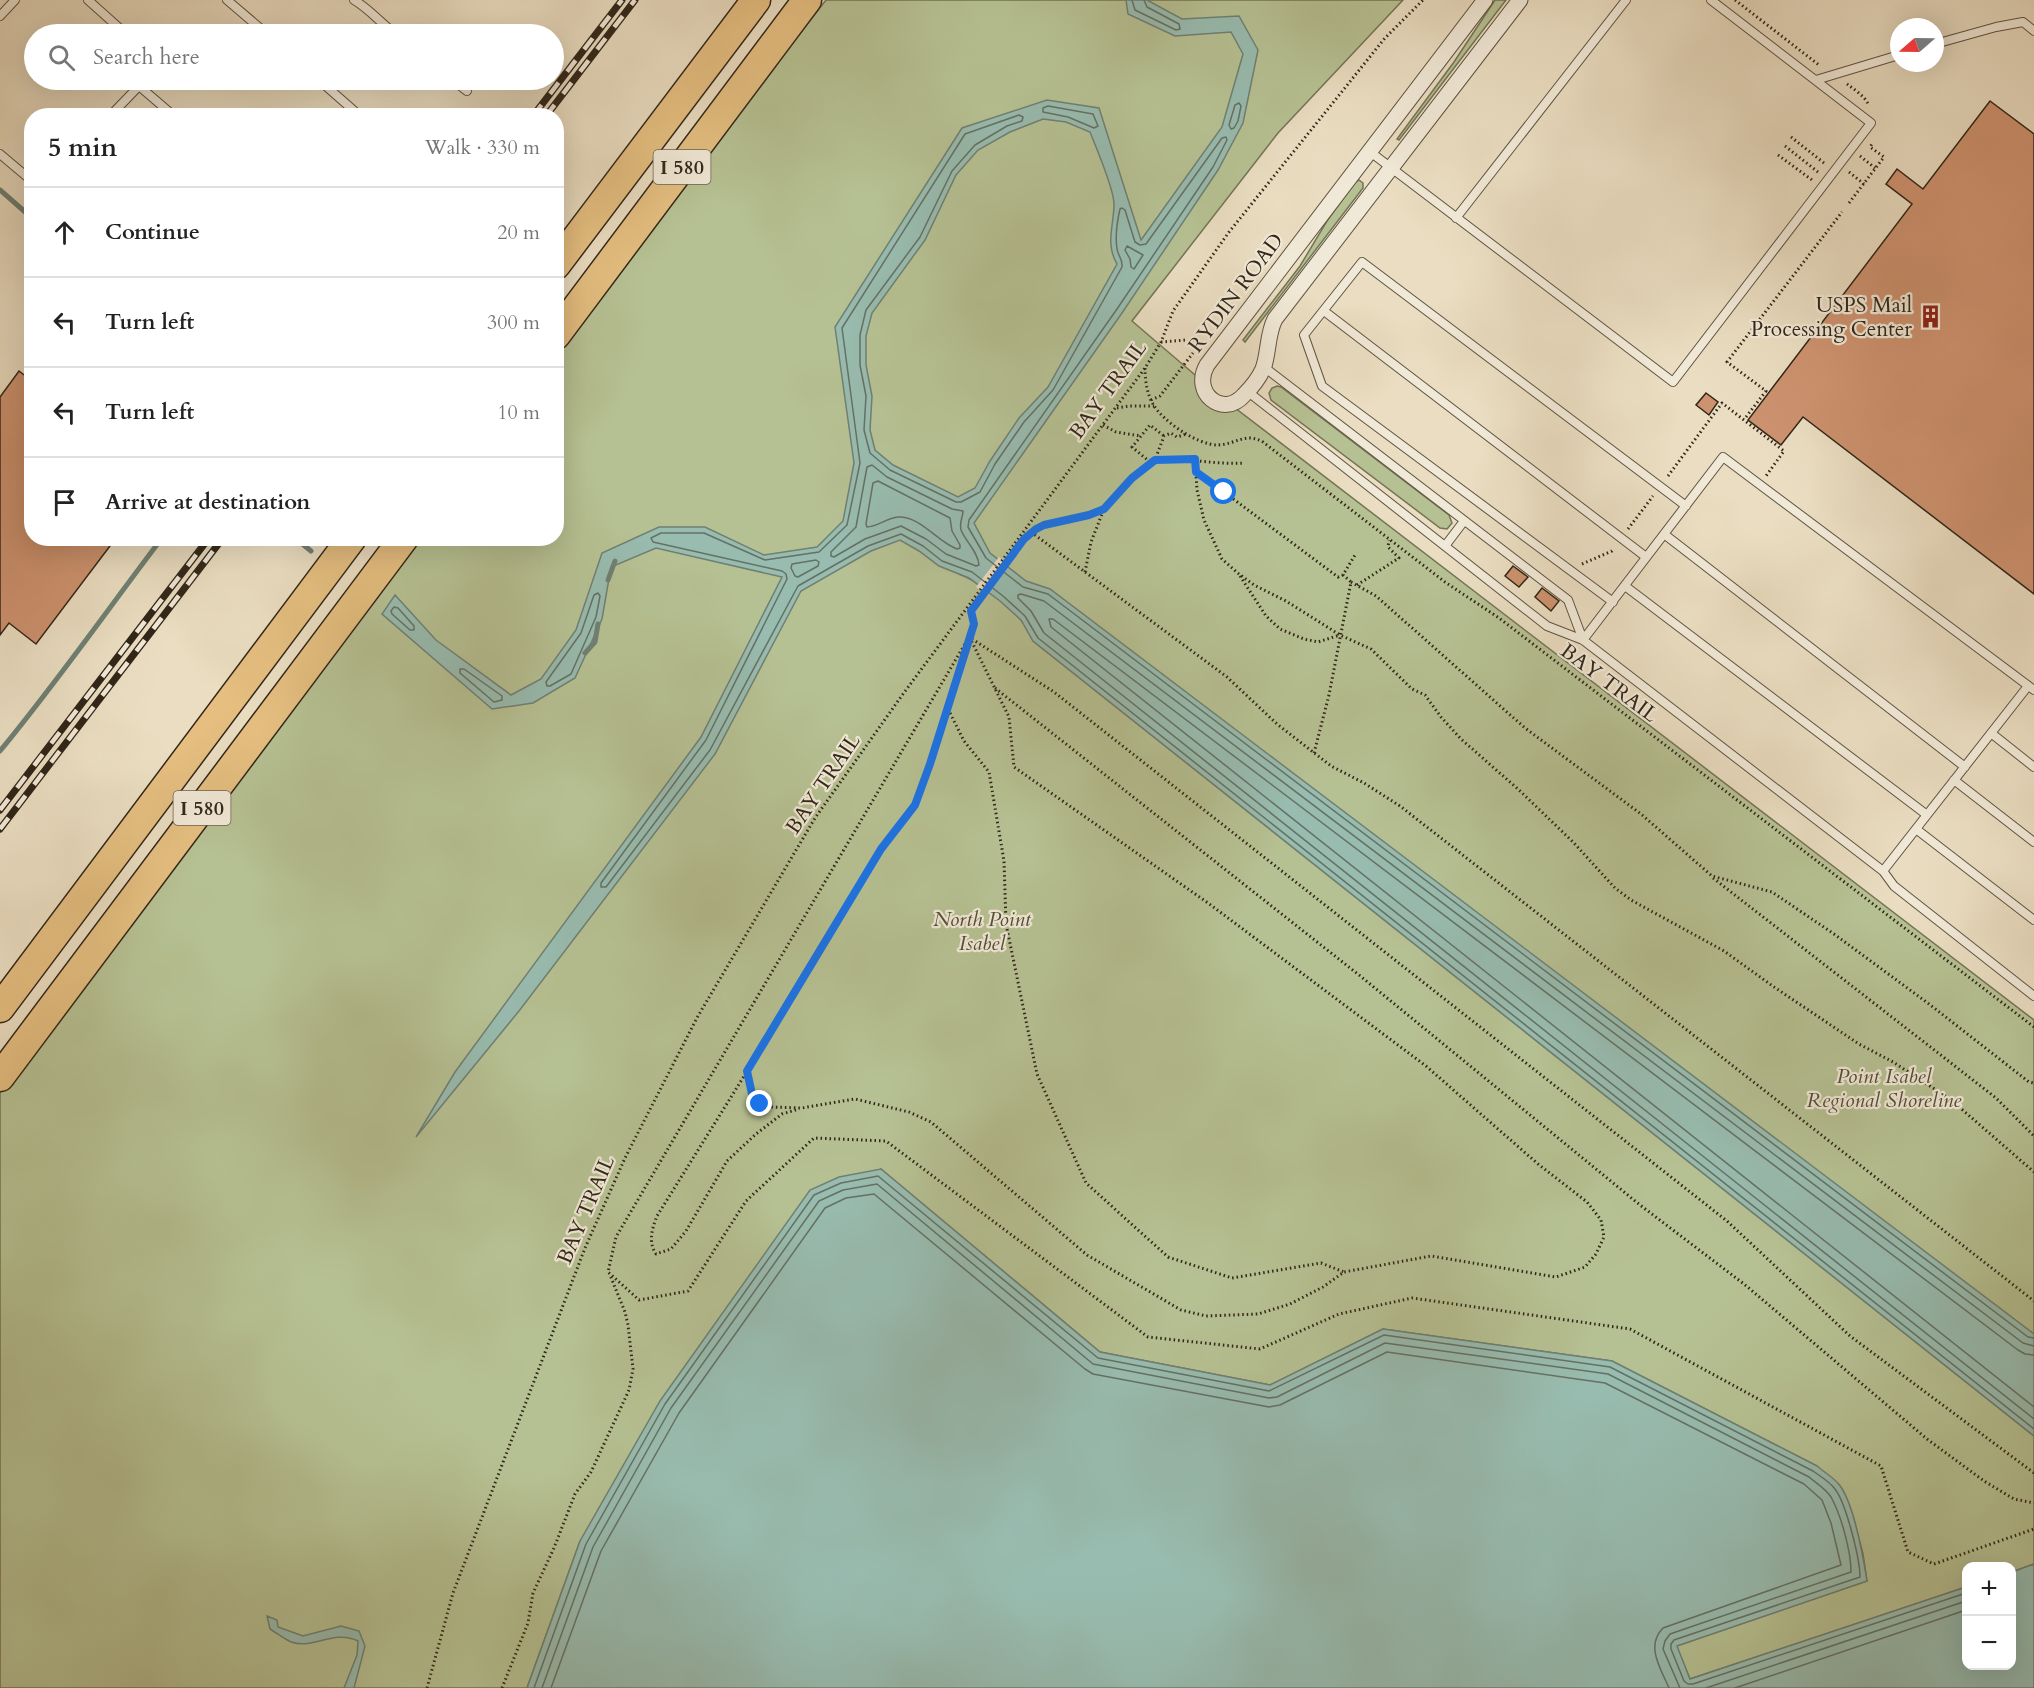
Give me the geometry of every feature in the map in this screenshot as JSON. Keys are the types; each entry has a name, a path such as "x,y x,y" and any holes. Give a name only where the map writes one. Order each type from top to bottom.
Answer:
{"highway":[{"name":"I 580","path":"564,254 756,0"},
{"name":"I 580","path":"564,324 807,0"},
{"name":"I 580","path":"0,1008 345,546"},
{"name":"I 580","path":"0,1077 398,546"}],"street":[{"name":"RYDIN ROAD","path":"1485,0 1204,369 1203,388 1207,396 1215,402 1228,404 1237,401 1247,391 1264,367 1271,327 1275,319 1520,0"}],"lane":[{"path":"0,16 15,0"},
{"path":"88,0 115,24"},
{"path":"354,0 369,9 383,24"},
{"path":"1456,218 1626,0"},
{"path":"1369,151 1673,382 1871,123 1711,0"},
{"path":"229,1 255,24"},
{"path":"1944,41 2023,22 2034,31"},
{"path":"1816,80 1890,58"},
{"path":"117,108 132,90"},
{"path":"146,90 165,108"},
{"path":"330,90 351,108"},
{"path":"0,154 24,174"},
{"path":"1613,602 1322,386 1304,335 1362,262 1686,506"},
{"path":"1324,311 1646,557"},
{"path":"1264,367 1568,600 1583,640"},
{"path":"1247,391 1547,626 1583,640 1883,871 1894,886 2034,996"},
{"path":"1583,640 1723,457 2031,688 1991,733 1883,871"},
{"path":"1445,546 1464,520"},
{"path":"1664,534 1965,767"},
{"path":"1625,586 1927,815"},
{"path":"1991,733 2034,767"},
{"path":"1954,780 2034,842"},
{"path":"1916,829 2034,920"}],"path":[{"name":"BAY TRAIL","path":"427,1688 453,1593 585,1248 625,1158 698,1016 815,818 978,591 1144,368 1161,342 1173,311 1229,232 1384,38 1424,0"},
{"path":"1849,203 1884,157 1870,147 1884,129 1871,123"},
{"path":"1791,137 1864,184"},
{"path":"1785,146 1829,180"},
{"path":"1852,150 1875,168"},
{"path":"1778,155 1814,182"},
{"path":"1746,417 1766,391 1727,362 1842,212"},
{"path":"1161,342 1186,340 1200,344 1214,356"},
{"path":"1151,400 1160,396 1200,344"},
{"path":"1115,408 1154,406 1145,382 1144,368"},
{"name":"BAY TRAIL","path":"1154,406 1186,434 1199,441 1214,444 1229,443 1244,437 1257,438 1445,582 1499,618 2034,1027"},
{"path":"1102,425 1116,432 1141,436"},
{"path":"1150,462 1132,447 1150,425 1164,436"},
{"path":"1155,460 1164,436 1171,433 1177,437 1186,434"},
{"path":"1195,459 1197,490 1213,543 1222,559 1239,574 1340,635 1371,649 1412,689 1425,695 1461,738 1573,842 1615,888 1631,900 1724,951 1859,1044 1893,1062 1950,1099 2034,1172"},
{"path":"1085,572 1091,542 1104,509 1150,462 1195,459 1225,464 1244,463"},
{"path":"1196,472 1338,577 1343,575 1355,555"},
{"path":"969,637 1009,717 1014,766 1208,903 1426,1066 1538,1164 1587,1202 1601,1220 1604,1237 1596,1254 1584,1267 1556,1277 1431,1256 1344,1272 1323,1287 1290,1304 1258,1314 1206,1316 1181,1310 1087,1255 931,1122 909,1112 855,1099 802,1108 782,1114 727,1161 686,1231 671,1250 657,1254 652,1247 651,1231 657,1216 881,849 915,805 948,707 969,637 974,624 971,611 1031,532 1044,525 1083,517 1104,509"},
{"path":"1031,532 1227,677 1277,724 1331,766 1364,783 1400,806 2034,1301"},
{"path":"1357,585 1399,558 1388,547 1389,539"},
{"path":"1239,574 1266,616 1280,629 1318,642 1340,635"},
{"path":"1343,575 1376,596 1525,728 1641,814 1712,876 1996,1098 2034,1136"},
{"path":"1314,753 1329,695 1351,582"},
{"path":"502,1688 528,1623 533,1593 575,1494 591,1472 629,1390 633,1369 628,1325 619,1296 608,1272 616,1237 969,637"},
{"path":"969,637 1073,706 1726,1221 1850,1336 2034,1473"},
{"path":"994,687 1359,975 1640,1204 1744,1284 1927,1439 1984,1481 2014,1499 2034,1503"},
{"path":"948,707 964,741 989,772 1004,861 1006,924 1037,1074 1086,1183 1168,1257 1232,1278 1321,1263 1344,1272"},
{"path":"1712,876 1772,892 1844,941 2029,1082 2034,1083"},
{"path":"747,1071 752,1094 760,1104 771,1107 802,1108"},
{"path":"608,1272 639,1300 688,1291 746,1201 814,1138 886,1141 1148,1337 1260,1349 1339,1314 1412,1298 1630,1329 1881,1466 1908,1552 1934,1564 2034,1529"}],"green space":[{"path":"826,0 1403,0 1278,133 1132,321 1222,398 2034,1020 2034,1391 957,552 959,574 984,587 1008,607 1023,622 1033,641 2034,1436 2034,1564 2016,1571 2016,1562 1962,1562 1962,1588 1690,1679 1676,1646 1867,1581 1853,1516 1817,1466 1612,1361 1383,1329 1270,1385 1100,1352 881,1169 580,1541 527,1688 0,1688 0,1077 401,546 564,546 564,336"},
{"path":"1495,0 1506,0 1399,140 1397,139 1454,62"},
{"path":"1359,180 1363,183 1363,188 1245,342 1243,340 1300,266 1327,221 1355,182"},
{"path":"1277,386 1449,515 1452,523 1447,529 1440,528 1271,400 1269,393"}],"water":[{"path":"1126,0 1147,0 1182,19 1239,16 1258,50 1243,123 1218,170 1122,313 974,523 990,553 1026,581 1050,589 2034,1334 2034,1436 1033,641 1021,620 1000,601 969,578 939,566 900,540 871,551 801,591 715,754 519,1011 416,1137 455,1072 701,737 782,577 656,548 611,567 602,619 575,678 533,703 492,709 382,614 395,595 436,640 511,695 541,679 576,630 602,553 659,527 705,527 764,555 817,547 843,521 854,463 835,327 962,128 1047,100 1099,108 1141,240 1222,127 1243,54 1231,32 1175,36 1128,14","holes":["1043,119 1066,122 1090,132 1104,168 1114,204 1111,249 1117,264 1048,387 1019,418 975,488 958,497 893,465 875,450 870,430 872,396 866,365 866,336 872,313 925,240 956,175 978,150 1010,132"]},
{"path":"881,1169 1100,1352 1270,1385 1383,1329 1612,1361 1817,1466 1841,1487 1858,1532 1867,1581 1677,1646 1690,1679 1962,1588 1962,1670 2016,1670 2016,1571 2034,1564 2034,1688 527,1688 580,1541 660,1401 810,1190 839,1177"},
{"path":"267,1616 277,1620 278,1627 303,1636 341,1626 359,1631 365,1646 354,1688 344,1688 357,1655 358,1641 340,1637 307,1644 291,1642 270,1629"}],"pier":[{"path":"999,557 1008,564 986,594 976,587"}],"building":[{"name":"USPS Mail Processing Center","path":"1990,101 2034,134 2034,594 1803,417 1781,445 1748,420 1912,204 1886,184 1897,169 1923,189"},
{"path":"19,371 24,375 24,546 110,546 36,644 9,623 0,635 0,397"},
{"path":"1706,393 1718,402 1709,415 1696,405"},
{"path":"1513,566 1528,577 1519,587 1505,576"},
{"path":"1542,588 1559,601 1551,611 1535,597"}],"waterway":[{"path":"0,190 24,211"},
{"path":"0,751 156,546"},
{"path":"305,546 311,551"},
{"path":"608,580 615,561"},
{"path":"585,653 595,642 598,624"}],"railway":[{"path":"564,76 622,0"},
{"path":"552,108 635,0"},
{"path":"539,108 553,90"},
{"path":"0,810 203,546"},
{"path":"0,829 217,546"}],"place":[{"name":"USPS Mail Processing Center","path":"1930,317"}],"route":[{"path":"760,1104 752,1094 747,1071 881,849 915,805 974,624 971,611 1024,539 1040,526 1083,517 1104,509 1132,478 1155,460 1195,459 1196,472 1224,492"}],"park label":[{"name":"North Point Isabel","path":"982,931"},
{"name":"Point Isabel Regional Shoreline","path":"1884,1088"}]}
